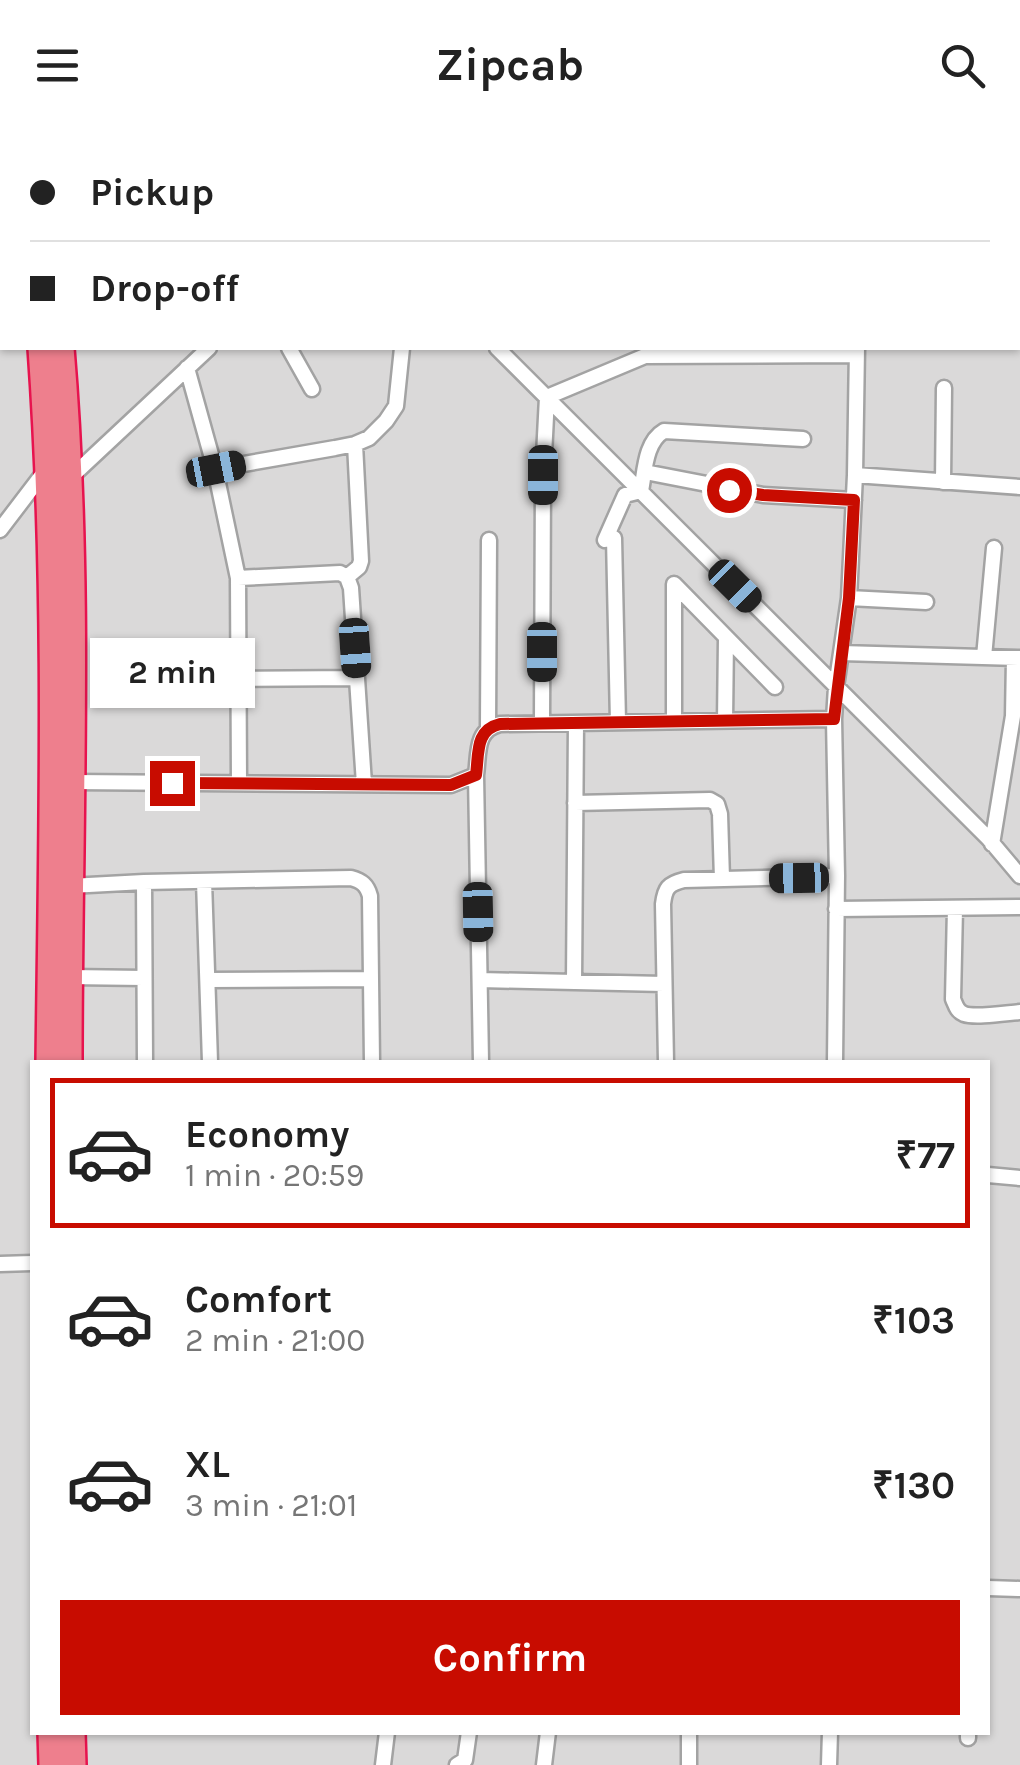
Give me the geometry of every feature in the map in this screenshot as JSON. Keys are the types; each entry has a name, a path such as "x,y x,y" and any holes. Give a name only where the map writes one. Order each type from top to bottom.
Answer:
{"highway":[{"path":"41,350 60,471 72,782 68,1060"},
{"path":"50,1060 60,350"},
{"path":"51,1735 52,1765"},
{"path":"72,1735 73,1765"}],"street":[{"path":"0,530 60,471 207,350"},
{"path":"290,350 312,389"},
{"path":"216,469 355,444 369,438 396,406 402,350"},
{"path":"499,350 1020,876"},
{"path":"547,398 645,356 856,351 849,598 834,719 835,1060"},
{"path":"186,368 216,469 238,578 239,784"},
{"path":"943,482 944,388"},
{"path":"542,723 547,398"},
{"path":"641,491 652,442 664,431 803,438"},
{"path":"347,577 361,561 355,444"},
{"path":"645,472 763,495 854,500"},
{"path":"855,475 1020,487"},
{"path":"618,722 609,539 625,495 641,491"},
{"path":"481,1060 476,775 482,735 488,727 489,540"},
{"path":"984,657 994,548"},
{"path":"238,578 340,573 347,577 351,588 364,784"},
{"path":"674,721 672,584 774,687"},
{"path":"849,598 926,602"},
{"path":"724,720 726,638"},
{"path":"841,653 1017,658 1013,716 992,844"},
{"path":"238,679 357,678"},
{"path":"488,727 834,719"},
{"path":"574,982 576,723"},
{"path":"72,782 451,785 476,775"},
{"path":"575,803 710,800 717,804 720,814 722,879"},
{"path":"666,1060 663,904 665,890 671,883 837,876"},
{"path":"70,886 351,878 363,883 370,896 372,1060"},
{"path":"204,881 210,1060"},
{"path":"144,882 144,1060"},
{"path":"836,909 1020,907"},
{"path":"955,908 956,1007 971,1015 1020,1012"},
{"path":"69,976 144,978"},
{"path":"208,980 371,979"},
{"path":"480,980 664,984"},
{"path":"990,1176 1020,1178"},
{"path":"0,1264 30,1264"},
{"path":"990,1588 1020,1590"},
{"path":"383,1765 387,1735"},
{"path":"457,1765 465,1760 469,1735"},
{"path":"544,1765 548,1735"},
{"path":"689,1735 690,1765"},
{"path":"830,1735 830,1765"}],"shaded area":[{"path":"0,350 1020,350 1020,1765 0,1765"}],"route":[{"path":"172,783 451,785 476,775 482,735 488,727 500,724 834,719 849,598 854,500 729,490"}]}
